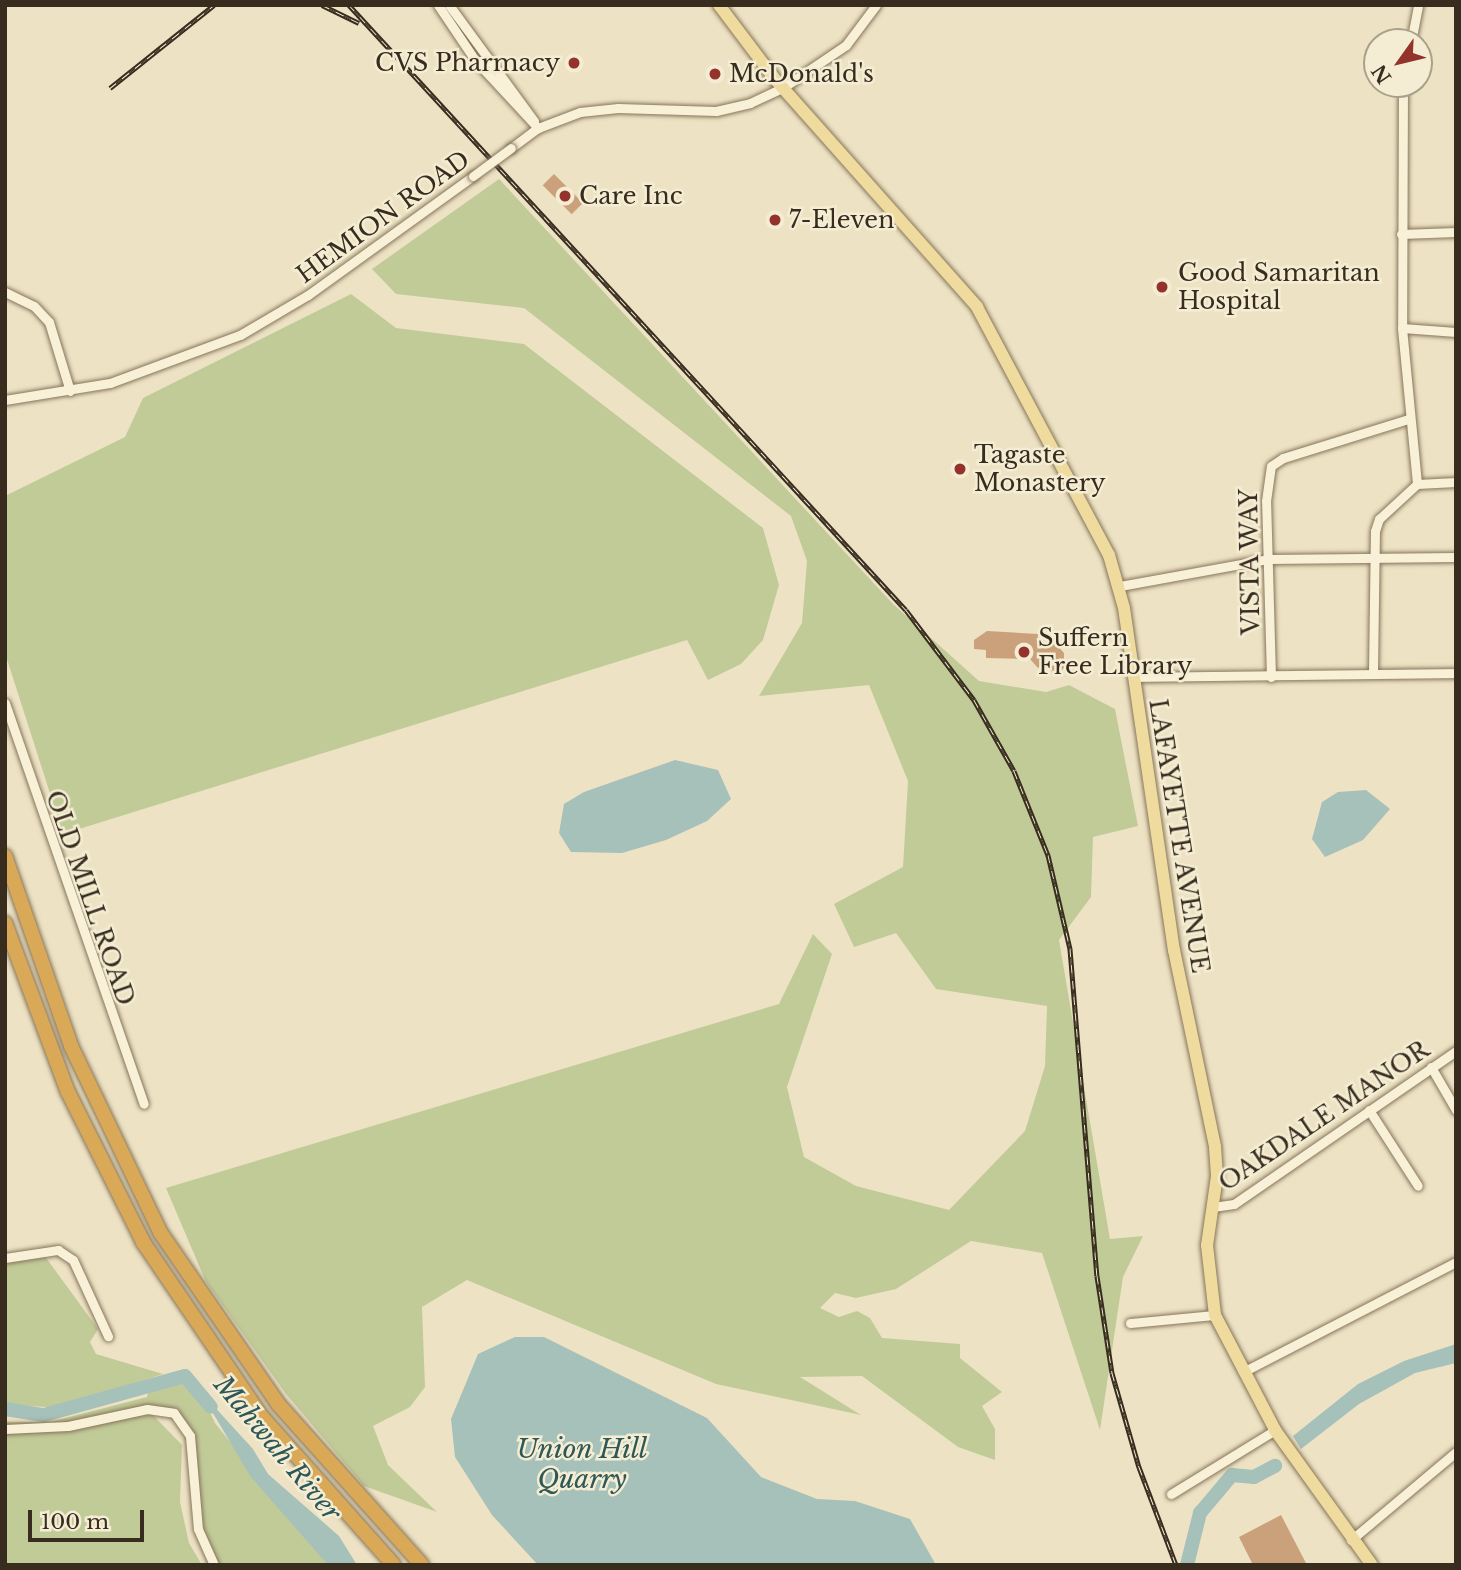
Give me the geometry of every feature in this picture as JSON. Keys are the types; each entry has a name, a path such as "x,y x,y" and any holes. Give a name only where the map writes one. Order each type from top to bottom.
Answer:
{"highway":[{"path":"5,856 71,1046 160,1232 278,1404 422,1565"},
{"path":"5,923 68,1092 149,1251 262,1416 394,1565"}],"main road":[{"name":"LAFAYETTE AVENUE","path":"719,5 784,88 977,307 1096,528 1120,586 1174,950 1215,1147 1208,1280 1215,1315 1275,1430 1351,1540 1372,1565"}],"street":[{"path":"438,5 475,60 538,128"},
{"path":"449,5 538,128"},
{"name":"HEMION ROAD","path":"5,400 70,391 194,355 273,317 538,128 600,109 716,111 784,88 846,45 876,5"},
{"path":"1414,28 1418,5"},
{"path":"1403,98 1402,328 1408,419 1417,484"},
{"path":"1401,234 1456,232"},
{"path":"5,292 34,306 48,322 70,391"},
{"path":"1402,328 1456,332"},
{"name":"VISTA WAY","path":"1271,677 1268,559 1271,466 1283,458 1408,419"},
{"path":"1373,672 1375,558 1379,519 1417,484 1456,482"},
{"path":"1120,586 1268,559 1456,557"},
{"path":"1133,677 1456,673"},
{"name":"OLD MILL ROAD","path":"5,703 144,1104"},
{"name":"OAKDALE MANOR","path":"1213,1207 1234,1204 1456,1051"},
{"path":"1432,1067 1456,1110"},
{"path":"1369,1110 1419,1186"},
{"path":"5,1258 58,1250 73,1260 108,1336"},
{"path":"1243,1372 1456,1262"},
{"path":"1130,1323 1215,1315"},
{"path":"5,1429 68,1426 146,1409 174,1413 190,1436 198,1529 214,1565"},
{"path":"1171,1494 1275,1430"},
{"path":"1351,1540 1454,1455"}],"green space":[{"path":"499,179 893,604 979,681 1046,692 1069,685 1115,709 1138,826 1093,837 1091,897 1059,940 1110,1239 1143,1236 1123,1277 1100,1430 1042,1253 971,1241 896,1289 856,1298 835,1293 820,1308 839,1317 857,1311 870,1318 882,1338 960,1344 960,1358 1002,1392 982,1406 995,1429 995,1460 958,1447 862,1376 800,1377 861,1415 716,1384 467,1280 422,1307 425,1387 410,1407 373,1426 388,1465 437,1512 364,1486 286,1394 206,1282 166,1188 779,1004 813,934 832,954 787,1087 804,1157 856,1186 949,1210 1025,1131 1045,1066 1047,1006 936,989 896,933 854,947 834,904 903,867 908,781 869,685 759,696 802,623 807,561 791,516 524,308 396,294 372,269"},
{"path":"351,294 396,328 524,344 763,528 779,585 763,640 741,664 708,680 687,640 63,834 5,653 5,496 125,437 143,398"},
{"path":"44,1255 98,1329 90,1342 96,1354 163,1374 58,1408 5,1404 5,1262"},
{"path":"185,1376 200,1391 215,1423 328,1565 214,1565 205,1549 190,1436 174,1413 147,1409 182,1445 180,1502 189,1543 202,1565 5,1565 5,1422 50,1422 147,1397 149,1386"}],"water":[{"path":"675,760 718,770 731,799 707,821 666,840 622,853 571,852 559,833 564,804 584,792"},
{"path":"1366,790 1390,809 1363,840 1325,857 1312,839 1322,802 1338,792"},
{"name":"Union Hill Quarry","path":"515,1337 544,1337 707,1418 761,1477 817,1499 855,1501 910,1519 936,1565 538,1565 492,1515 455,1457 451,1419 478,1354"},
{"path":"1456,1344 1456,1363 1415,1373 1359,1404 1301,1449 1293,1436 1358,1384 1404,1361"},
{"path":"200,1391 253,1449 268,1474 339,1536 357,1565 328,1565 250,1476"}],"building":[{"name":"Care Inc","path":"554,174 583,203 572,214 543,185"},
{"name":"Suffern Free Library","path":"987,631 1038,634 1037,644 1047,648 1054,642 1064,653 1064,668 1055,675 1044,663 1038,668 1030,659 986,658 986,650 974,649 974,640"},
{"path":"1281,1515 1307,1565 1253,1565 1239,1537"}],"waterway":[{"name":"Mahwah River","path":"5,1409 44,1415 185,1376 211,1407"},
{"name":"Mahwah River","path":"1187,1565 1200,1513 1232,1475 1254,1477 1275,1466"}],"railway":[{"path":"110,88 214,5"},
{"path":"322,5 359,23"},
{"path":"349,5 906,610 974,700 1014,771 1048,855 1070,949 1097,1276 1112,1373 1139,1467 1176,1565"}],"place":[{"name":"CVS Pharmacy","path":"574,63"},
{"name":"McDonald's","path":"715,74"},
{"name":"Care Inc","path":"565,196"},
{"name":"7-Eleven","path":"775,220"},
{"name":"Good Samaritan Hospital","path":"1162,287"},
{"name":"Tagaste Monastery","path":"960,469"},
{"name":"Suffern Free Library","path":"1024,652"}]}
